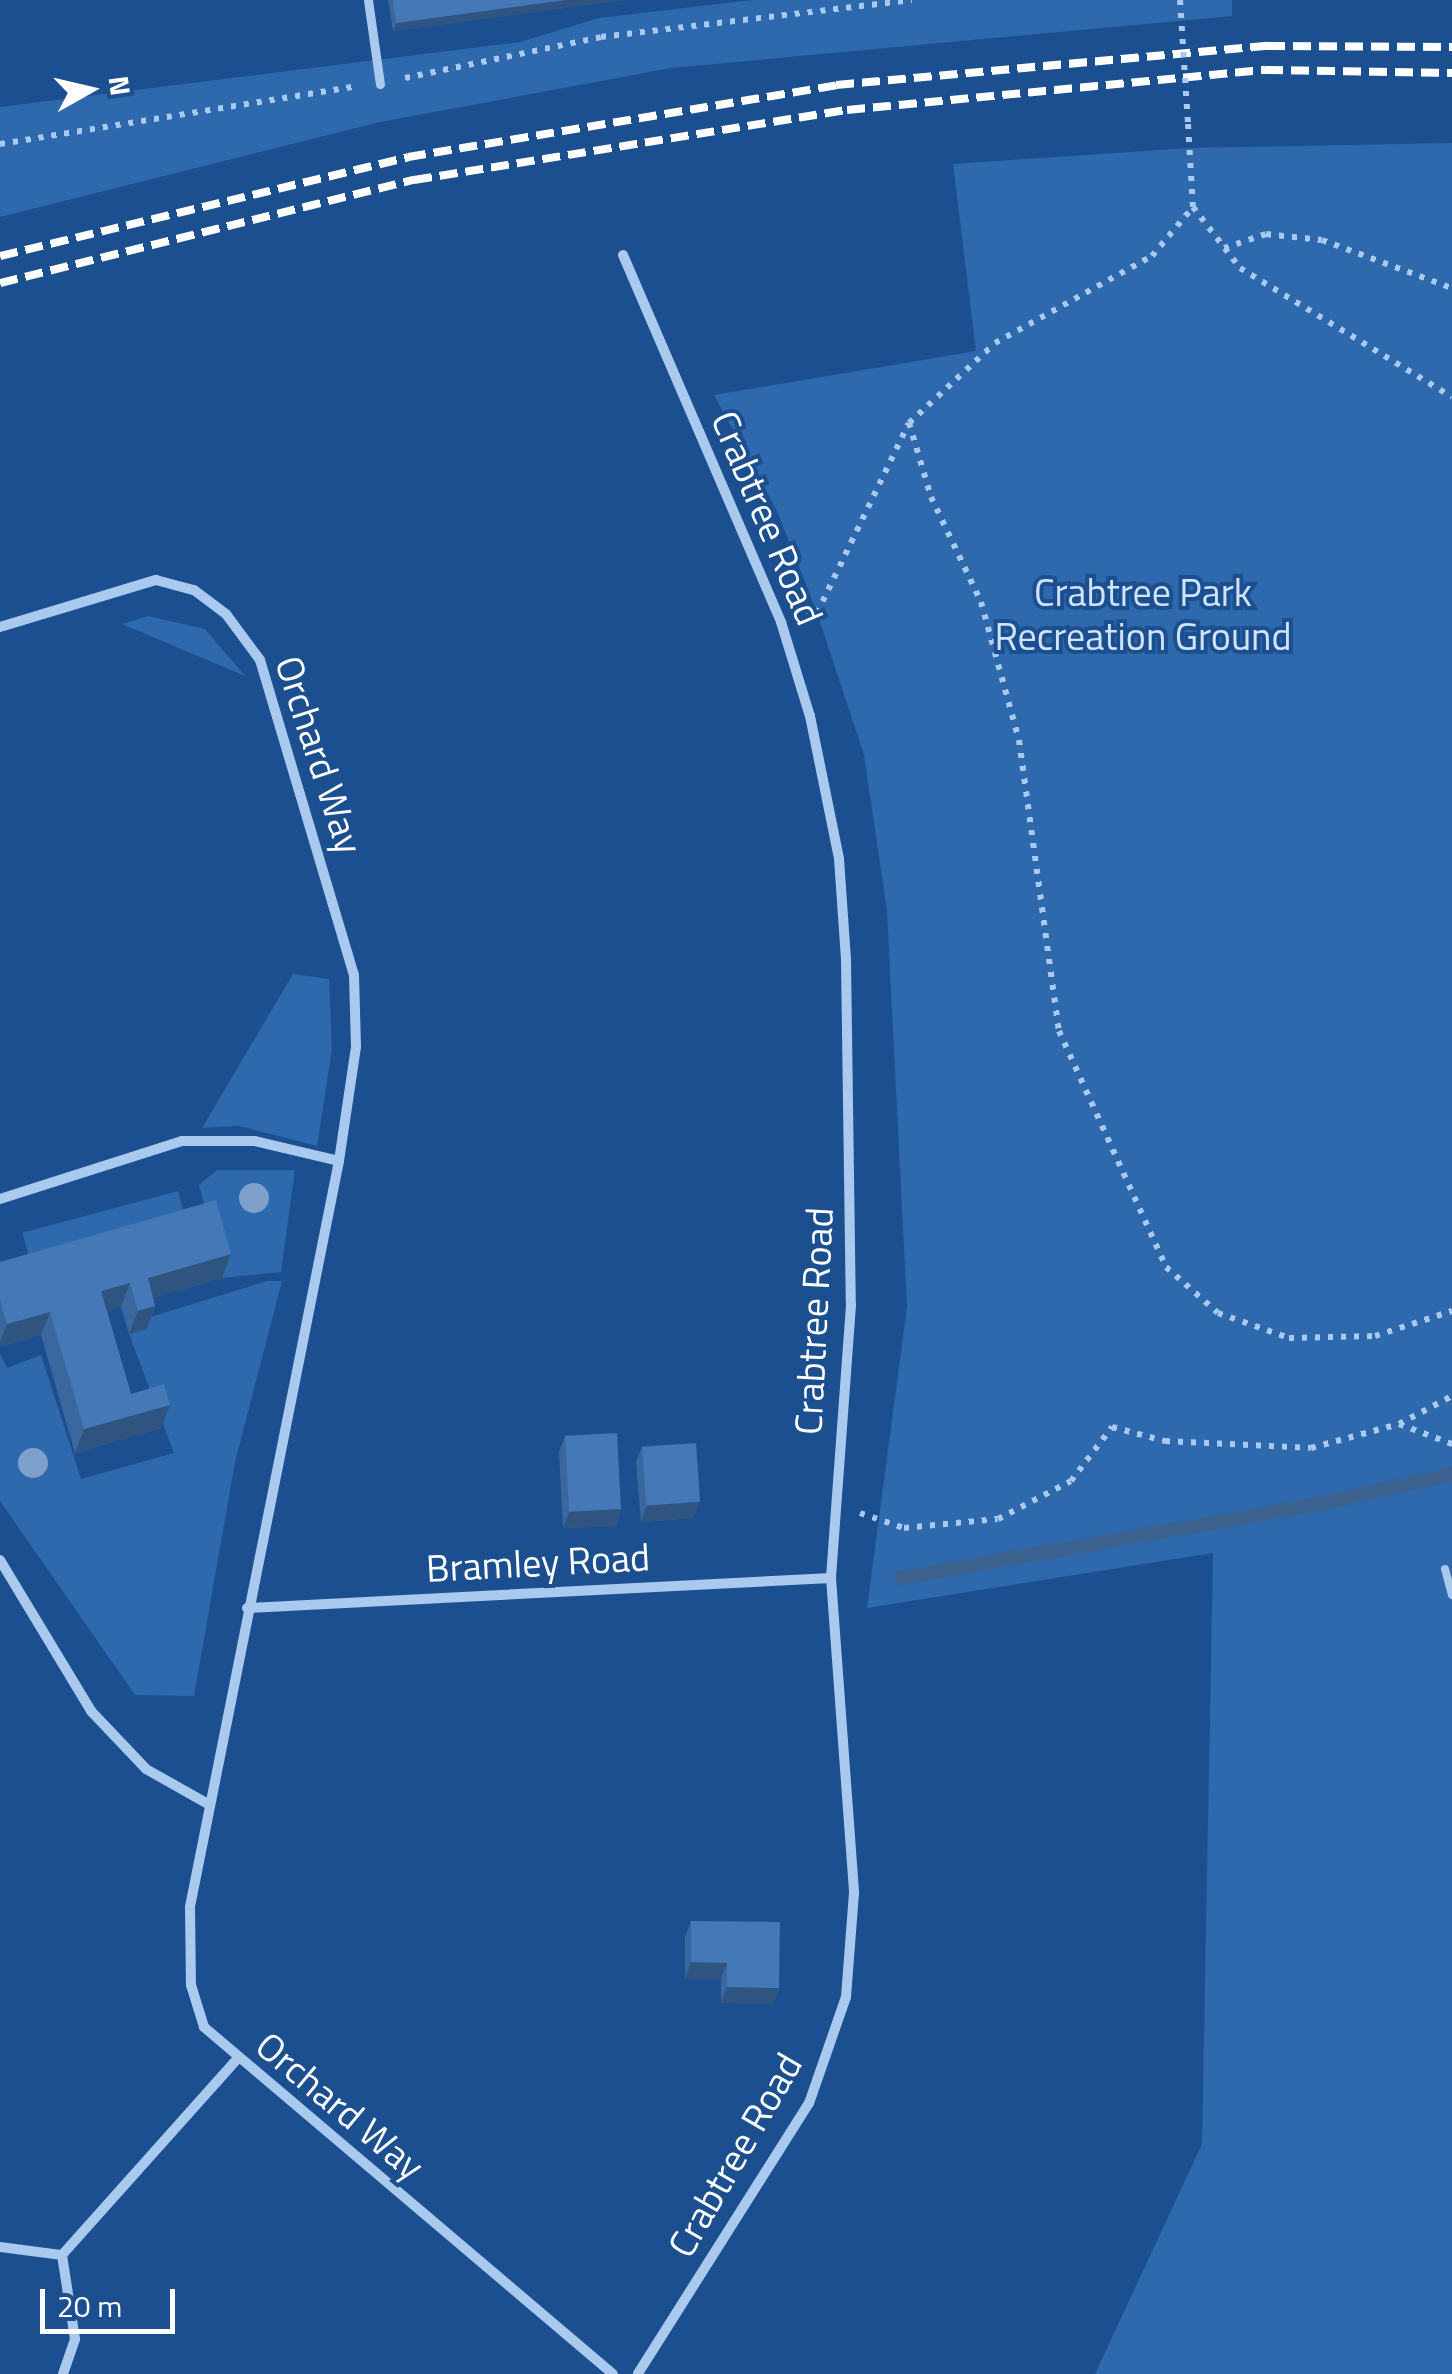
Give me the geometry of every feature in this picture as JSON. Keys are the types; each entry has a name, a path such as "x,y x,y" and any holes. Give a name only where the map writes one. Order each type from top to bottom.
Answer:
{"street":[{"path":"368,0 380,84"},
{"name":"Crabtree Road","path":"623,254 782,622 810,716 836,843 846,960 851,1305 832,1508 832,1578 854,1894 846,1996 809,2103 638,2374"},
{"name":"Orchard Way","path":"0,627 156,580 194,590 226,614 260,660 354,975 356,1047 339,1162 190,1908 191,1985 204,2027 237,2060 613,2374"},
{"path":"0,1199 182,1141 255,1141 339,1162"},
{"path":"0,1560 91,1712 146,1769 208,1804"},
{"name":"Bramley Road","path":"247,1608 832,1578"},
{"path":"62,2255 237,2060"},
{"path":"0,2246 62,2255"},
{"path":"62,2255 75,2339 63,2374"}],"lane":[{"path":"1444,1569 1452,1595"}],"path":[{"path":"0,144 380,84 601,38 912,0"},
{"path":"1180,0 1193,207 1224,248 1256,278 1452,397"},
{"path":"782,622 817,613 908,423 995,343 1152,256 1193,207"},
{"path":"1224,248 1266,234 1322,240 1452,288"},
{"path":"908,423 931,497 981,602 1019,740 1059,1031 1166,1266 1218,1312 1288,1338 1375,1336 1452,1312"},
{"path":"832,1508 879,1515 904,1528 998,1520 1071,1481 1112,1428 1165,1441 1311,1448 1398,1424 1452,1396"},
{"path":"1398,1424 1452,1444"}],"green space":[{"path":"752,0 1232,0 1232,16 671,68 380,122 0,217 0,107 520,42 599,18"},
{"name":"Crabtree Park Recreation Ground","path":"1452,143 1452,2374 1095,2374 1202,2144 1213,1553 867,1608 907,1307 887,911 864,755 817,613 777,511 714,395 976,351 953,164 1188,148"},
{"path":"148,616 205,629 245,676 122,624"},
{"path":"293,974 329,979 332,1049 317,1146 239,1126 202,1128"},
{"path":"217,1170 295,1170 281,1272 222,1278 199,1185"},
{"path":"178,1191 188,1229 33,1270 22,1233"},
{"path":"267,1281 282,1281 235,1462 194,1696 135,1695 0,1501 0,1353 7,1368 41,1355 81,1479 174,1453 129,1334 146,1329 144,1319"}],"building":[{"path":"393,0 565,0 396,23"},
{"path":"216,1200 231,1254 148,1278 155,1306 138,1311 130,1283 101,1291 131,1394 164,1384 170,1405 84,1429 50,1312 7,1324 0,1300 0,1262"},
{"path":"617,1433 621,1509 569,1512 565,1436"},
{"path":"696,1443 700,1502 646,1506 642,1447"},
{"path":"691,1921 780,1922 779,1988 727,1987 727,1963 691,1962"}],"waterway":[{"path":"901,1578 1320,1504 1452,1474"}],"railway":[{"path":"0,256 408,157 836,85 1267,46 1452,47"},
{"path":"0,283 414,180 847,110 1265,70 1452,73"}]}
